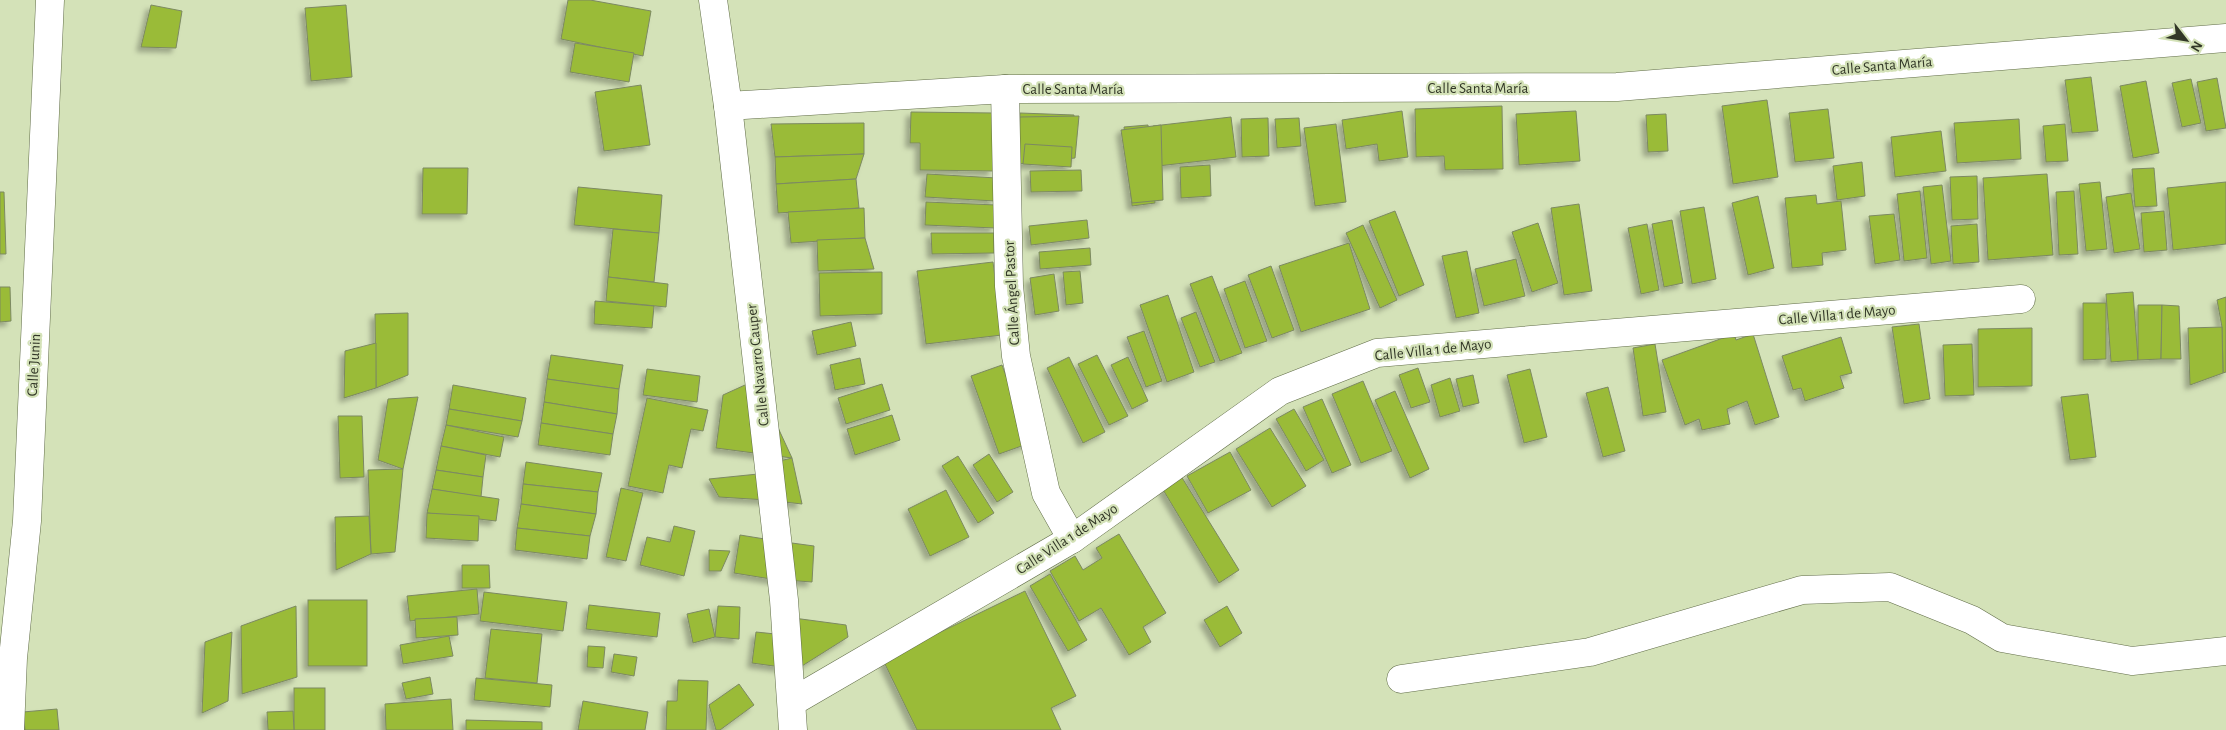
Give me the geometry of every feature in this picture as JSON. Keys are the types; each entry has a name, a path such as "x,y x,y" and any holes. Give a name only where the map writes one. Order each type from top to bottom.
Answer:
{"street":[{"name":"Calle Junin","path":"10,730 6,649 27,521 50,0"},
{"name":"Calle Navarro Cauper","path":"712,0 728,106 784,600 793,730"},
{"name":"Calle Santa María","path":"728,106 1005,89 1617,87 2226,38"},
{"name":"Calle Ángel Pastor","path":"1005,89 1009,286 1016,356 1048,496 1070,535"},
{"name":"Calle Villa 1 de Mayo","path":"792,702 1070,535 1280,391 1377,353 2021,300"},
{"path":"1401,679 1590,652 1802,590 1890,587 1972,620 2002,638 2132,661 2226,651"}],"building":[{"path":"568,0 590,0 651,11 643,56 561,39"},
{"path":"151,5 182,11 176,48 141,47"},
{"path":"346,5 352,77 311,81 305,8"},
{"path":"575,43 634,53 629,82 570,72"},
{"path":"2091,77 2098,131 2072,133 2065,80"},
{"path":"2217,78 2226,128 2206,131 2197,82"},
{"path":"2191,79 2201,123 2182,127 2172,83"},
{"path":"2146,81 2159,153 2133,158 2120,86"},
{"path":"641,85 650,145 604,151 595,92"},
{"path":"1767,100 1778,177 1733,184 1722,106"},
{"path":"1502,106 1503,169 1445,170 1444,156 1416,157 1415,109"},
{"path":"1828,109 1834,158 1795,162 1789,113"},
{"path":"1402,111 1408,157 1379,161 1377,144 1346,149 1342,120"},
{"path":"1576,111 1580,161 1519,165 1516,114"},
{"path":"911,112 994,113 993,171 920,170 920,143 910,143"},
{"path":"1020,113 1074,115 1073,142 1019,140"},
{"path":"1666,114 1668,151 1648,152 1646,115"},
{"path":"1079,116 1075,158 1018,164 1020,117"},
{"path":"1231,117 1236,157 1158,166 1153,126"},
{"path":"1268,118 1269,156 1242,157 1241,119"},
{"path":"1299,118 1301,146 1277,148 1275,119"},
{"path":"2019,119 2021,159 1957,163 1954,123"},
{"path":"864,123 864,154 775,157 771,124"},
{"path":"1336,124 1346,202 1315,206 1304,128"},
{"path":"2065,124 2068,161 2046,162 2043,126"},
{"path":"1148,125 1155,203 1132,206 1124,127"},
{"path":"1161,125 1163,200 1132,203 1121,130"},
{"path":"1941,131 1946,171 1895,177 1891,137"},
{"path":"1025,144 1072,147 1071,167 1023,164"},
{"path":"864,154 856,179 776,184 775,157"},
{"path":"1862,162 1865,196 1837,200 1833,166"},
{"path":"1210,165 1211,196 1181,198 1180,167"},
{"path":"423,168 468,168 467,214 422,214"},
{"path":"2154,168 2157,206 2135,207 2132,169"},
{"path":"1081,170 1082,191 1031,192 1030,171"},
{"path":"927,174 997,178 995,201 925,197"},
{"path":"2047,174 2053,255 1988,260 1983,178"},
{"path":"1977,176 1978,219 1952,220 1950,177"},
{"path":"856,179 859,208 778,213 776,184"},
{"path":"2100,182 2107,249 2086,251 2079,184"},
{"path":"2226,182 2226,244 2173,250 2167,188"},
{"path":"1942,185 1951,261 1931,264 1923,187"},
{"path":"578,187 662,195 659,233 574,225"},
{"path":"1920,191 1927,258 1904,261 1897,194"},
{"path":"2074,191 2078,254 2059,255 2056,192"},
{"path":"0,192 4,192 6,254 0,254"},
{"path":"2131,193 2140,249 2114,253 2106,197"},
{"path":"1816,195 1817,204 1841,201 1846,250 1822,253 1823,265 1792,268 1785,198"},
{"path":"1758,196 1774,268 1748,275 1732,203"},
{"path":"926,202 996,205 995,228 925,225"},
{"path":"1579,204 1592,291 1564,295 1551,208"},
{"path":"1704,207 1716,279 1692,284 1680,211"},
{"path":"864,208 865,238 791,243 788,212"},
{"path":"1395,211 1424,285 1399,296 1369,221"},
{"path":"2164,211 2167,250 2144,252 2141,213"},
{"path":"1894,214 1900,260 1875,264 1869,216"},
{"path":"1087,220 1089,238 1031,245 1029,226"},
{"path":"1672,220 1683,283 1664,287 1652,224"},
{"path":"1538,223 1558,283 1532,292 1512,232"},
{"path":"1647,224 1659,290 1641,294 1628,228"},
{"path":"1977,224 1979,262 1953,264 1951,226"},
{"path":"1363,225 1397,300 1380,308 1346,233"},
{"path":"613,229 659,233 654,282 608,277"},
{"path":"931,233 994,233 994,253 932,254"},
{"path":"865,238 874,269 818,271 817,240"},
{"path":"1349,243 1370,309 1301,332 1279,266"},
{"path":"1090,248 1091,265 1040,269 1039,252"},
{"path":"1467,251 1479,313 1456,318 1442,256"},
{"path":"1516,259 1525,296 1484,306 1475,269"},
{"path":"993,262 1002,335 926,344 917,271"},
{"path":"1271,266 1294,330 1272,338 1248,275"},
{"path":"1080,271 1083,303 1066,305 1063,272"},
{"path":"882,272 882,314 820,316 819,273"},
{"path":"1054,274 1059,311 1035,315 1030,278"},
{"path":"1212,276 1242,353 1220,361 1190,284"},
{"path":"608,277 668,284 666,307 606,301"},
{"path":"1245,281 1267,341 1245,348 1224,289"},
{"path":"0,287 10,287 11,321 0,322"},
{"path":"2133,292 2138,360 2111,362 2106,294"},
{"path":"1168,295 1194,372 1167,382 1140,305"},
{"path":"2226,297 2226,372 2223,373 2222,327 2217,300"},
{"path":"595,301 654,306 652,328 594,324"},
{"path":"2083,303 2106,303 2106,359 2083,360"},
{"path":"2138,305 2162,305 2161,359 2138,360"},
{"path":"2162,305 2179,306 2181,359 2161,359"},
{"path":"1196,312 1215,362 1200,367 1181,318"},
{"path":"408,313 408,375 376,388 375,314"},
{"path":"851,322 856,346 817,355 812,331"},
{"path":"1919,324 1930,399 1904,404 1892,327"},
{"path":"2222,327 2223,373 2190,385 2188,328"},
{"path":"2032,328 2032,386 1978,387 1978,329"},
{"path":"1144,331 1162,381 1146,387 1127,337"},
{"path":"1734,334 1736,340 1753,334 1779,417 1755,425 1747,401 1727,409 1730,424 1702,430 1699,419 1685,425 1662,360"},
{"path":"1841,337 1852,373 1840,376 1844,388 1805,401 1801,388 1793,390 1782,356"},
{"path":"376,343 376,388 344,398 345,351"},
{"path":"1655,344 1666,412 1643,416 1633,348"},
{"path":"1972,344 1974,395 1945,396 1943,345"},
{"path":"551,355 623,365 619,389 547,379"},
{"path":"1097,355 1128,416 1109,425 1078,364"},
{"path":"1069,357 1105,432 1083,443 1047,368"},
{"path":"1128,357 1148,401 1132,409 1111,365"},
{"path":"860,358 865,384 835,390 830,365"},
{"path":"1002,365 1030,443 999,454 971,376"},
{"path":"1418,368 1430,402 1411,408 1399,375"},
{"path":"647,369 700,376 697,402 643,395"},
{"path":"1530,369 1547,437 1524,443 1507,375"},
{"path":"1473,375 1479,403 1463,407 1456,379"},
{"path":"1450,378 1460,411 1440,417 1431,385"},
{"path":"547,379 619,389 617,414 544,402"},
{"path":"756,380 792,458 716,448 723,395"},
{"path":"1363,381 1392,451 1361,463 1332,394"},
{"path":"882,384 890,410 846,424 838,398"},
{"path":"453,385 526,398 522,421 449,409"},
{"path":"1608,387 1625,451 1603,457 1586,393"},
{"path":"1395,391 1429,469 1410,478 1375,400"},
{"path":"2088,394 2096,457 2070,460 2061,397"},
{"path":"418,397 403,469 378,460 388,399"},
{"path":"647,398 708,410 703,431 691,429 682,468 669,465 663,493 628,486"},
{"path":"1322,399 1351,465 1332,473 1303,407"},
{"path":"544,402 617,414 613,434 541,423"},
{"path":"449,409 522,421 518,437 446,425"},
{"path":"1294,409 1324,460 1306,471 1276,419"},
{"path":"892,415 900,440 855,455 847,429"},
{"path":"338,416 362,416 364,477 340,478"},
{"path":"541,423 613,434 610,455 538,445"},
{"path":"446,425 504,437 500,457 441,446"},
{"path":"1270,428 1306,486 1272,507 1236,449"},
{"path":"441,446 486,455 483,477 436,470"},
{"path":"1230,452 1251,490 1208,513 1187,476"},
{"path":"989,454 1013,492 997,502 973,465"},
{"path":"958,456 994,513 978,523 942,466"},
{"path":"792,458 802,504 767,500 771,463"},
{"path":"526,462 602,473 598,492 523,484"},
{"path":"403,469 395,552 371,554 368,470"},
{"path":"436,470 483,477 481,497 432,489"},
{"path":"758,474 767,500 719,497 709,479"},
{"path":"1181,476 1239,570 1219,583 1162,488"},
{"path":"523,484 598,492 596,514 521,504"},
{"path":"621,488 643,493 626,561 606,557"},
{"path":"432,489 499,499 496,521 427,513"},
{"path":"946,490 969,537 930,556 908,509"},
{"path":"521,504 596,514 590,536 517,528"},
{"path":"427,513 479,516 478,541 426,538"},
{"path":"369,516 371,554 336,570 335,517"},
{"path":"674,526 695,531 684,576 640,565 647,537 670,542"},
{"path":"517,528 590,536 587,559 515,550"},
{"path":"1119,534 1166,613 1143,627 1151,642 1129,655 1101,608 1079,621 1050,571 1075,556 1083,570 1102,558 1096,548"},
{"path":"740,535 777,541 771,579 734,573"},
{"path":"777,541 814,546 812,582 771,579"},
{"path":"709,550 730,551 721,571 709,571"},
{"path":"462,565 489,565 490,588 462,588"},
{"path":"1050,574 1087,640 1068,651 1030,586"},
{"path":"477,589 479,614 410,621 407,596"},
{"path":"1025,591 1076,696 1051,708 1061,730 917,730 883,660"},
{"path":"484,592 567,602 563,631 480,621"},
{"path":"308,600 367,600 367,666 308,666"},
{"path":"589,605 660,613 657,637 586,629"},
{"path":"296,606 297,677 242,694 241,626"},
{"path":"718,606 740,607 739,639 715,637"},
{"path":"1227,606 1242,633 1220,647 1204,620"},
{"path":"709,609 715,637 693,643 687,614"},
{"path":"457,617 458,635 416,638 415,619"},
{"path":"786,617 846,625 848,637 794,671"},
{"path":"491,629 542,634 537,683 485,678"},
{"path":"232,632 228,701 202,713 205,642"},
{"path":"756,632 785,635 781,667 752,663"},
{"path":"449,636 453,656 403,664 400,645"},
{"path":"588,646 605,647 603,668 587,667"},
{"path":"614,654 637,657 634,676 611,672"},
{"path":"430,677 433,694 406,699 402,683"},
{"path":"476,678 552,685 550,707 474,700"},
{"path":"678,680 708,681 706,730 666,730 667,701 677,701"},
{"path":"739,684 754,705 720,730 716,730 709,705"},
{"path":"294,688 325,688 325,730 294,730"},
{"path":"451,699 453,730 386,730 385,704"},
{"path":"583,701 648,712 645,730 578,730"},
{"path":"57,709 59,730 25,730 23,712"},
{"path":"293,711 294,730 268,730 267,712"},
{"path":"466,720 542,722 542,730 466,730"}]}
